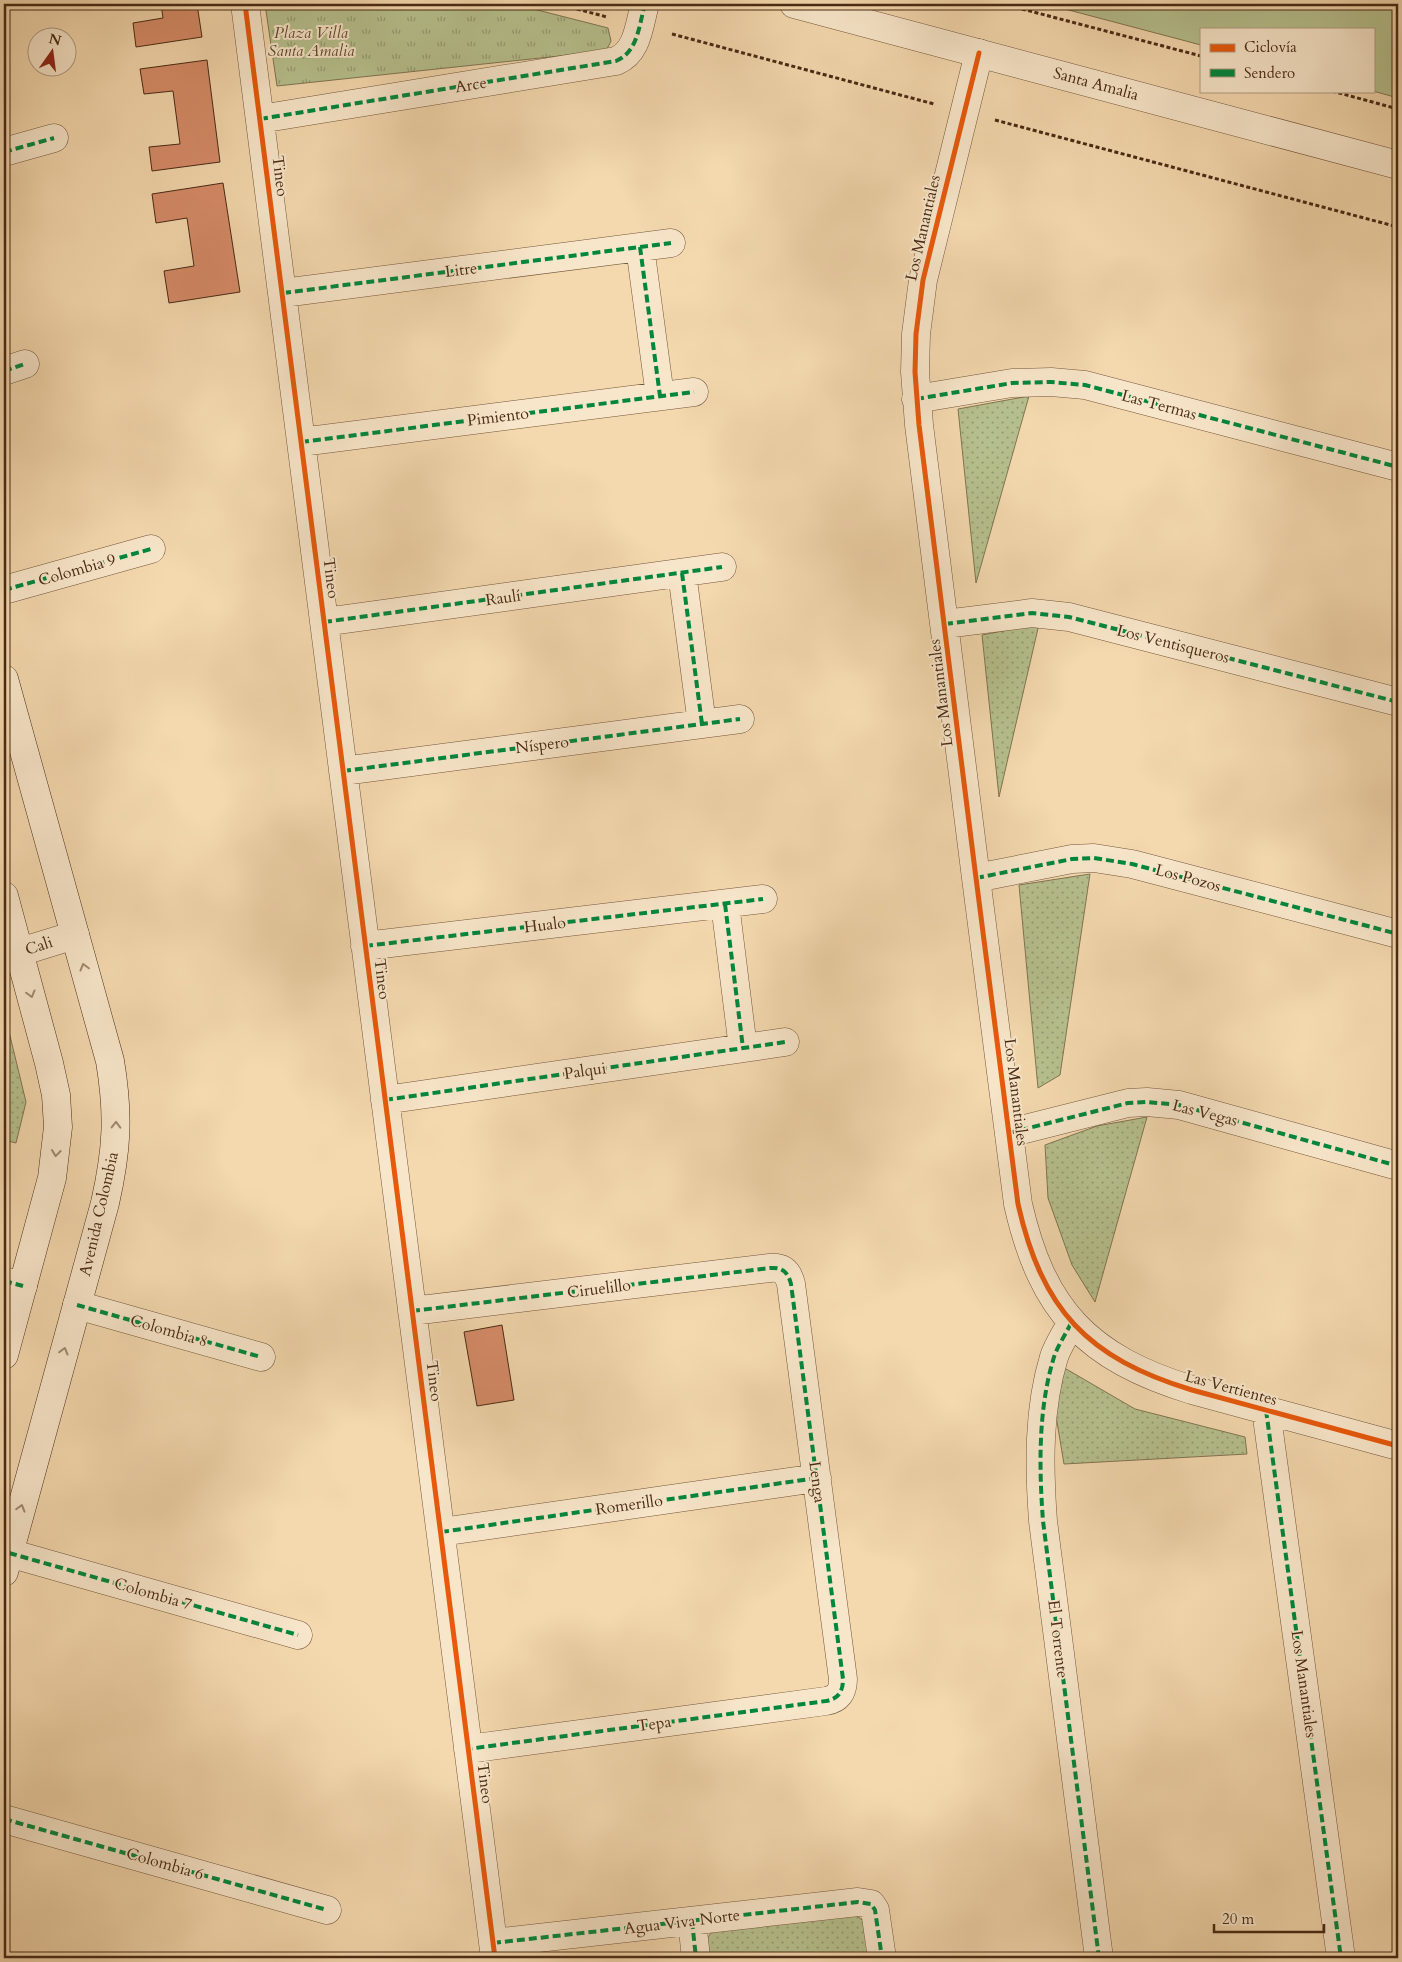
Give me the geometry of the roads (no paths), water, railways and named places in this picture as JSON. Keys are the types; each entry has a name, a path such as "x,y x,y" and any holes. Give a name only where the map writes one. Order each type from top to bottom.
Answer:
{"street":[{"name":"Tineo","path":"245,4 494,1951"},
{"name":"Arce","path":"260,119 616,61 627,55 632,48 645,4"},
{"name":"Santa Amalia","path":"794,4 1398,164"},
{"name":"Los Manantiales","path":"979,53 923,280 916,334 916,399 1018,1204 1026,1238 1039,1271 1053,1298 1071,1323"},
{"path":"4,152 54,138"},
{"name":"Litre","path":"282,293 671,243"},
{"path":"640,247 660,396"},
{"name":"Las Termas","path":"916,399 1012,384 1051,382 1085,385 1398,467"},
{"name":"Pimiento","path":"301,442 694,392"},
{"name":"Colombia 9","path":"4,590 151,549"},
{"name":"Raulí","path":"324,622 722,567"},
{"path":"682,572 702,724"},
{"name":"Los Ventisqueros","path":"945,624 1032,613 1069,617 1398,702"},
{"name":"Avenida Colombia","path":"4,679 110,1061 115,1092 117,1125 114,1164 105,1203 6,1563"},
{"name":"Níspero","path":"343,771 740,719"},
{"name":"Los Pozos","path":"976,878 1072,859 1113,860 1398,934"},
{"path":"4,896 12,955 49,1063 56,1095 58,1127 52,1178 13,1283 4,1354"},
{"name":"Hualo","path":"365,946 763,899"},
{"path":"725,904 743,1048"},
{"name":"Cali","path":"12,955 75,935"},
{"name":"Palqui","path":"385,1100 785,1042"},
{"name":"Las Vegas","path":"1009,1133 1128,1103 1163,1103 1179,1105 1398,1166"},
{"name":"Ciruelillo","path":"412,1311 770,1268 784,1270"},
{"name":"Lenga","path":"784,1270 791,1284 817,1478 843,1679 843,1688 839,1695"},
{"name":"Colombia 8","path":"77,1305 261,1357"},
{"name":"Las Vertientes","path":"1071,1323 1104,1351 1126,1365 1158,1380 1398,1446"},
{"name":"El Torrente","path":"1071,1323 1054,1355 1046,1388 1042,1422 1042,1521 1099,1958"},
{"name":"Los Manantiales","path":"1266,1410 1341,1958"},
{"name":"Romerillo","path":"441,1532 817,1478"},
{"name":"Colombia 7","path":"6,1563 298,1635"},
{"name":"Tepa","path":"468,1749 826,1702 833,1700 839,1695"},
{"name":"Colombia 6","path":"4,1819 327,1910"},
{"name":"Agua Viva Norte","path":"494,1951 692,1921 858,1902 871,1904 876,1916 882,1958"},
{"path":"692,1921 696,1958"}],"park label":[{"name":"Plaza Villa Santa Amalia","path":"311,42"}]}
